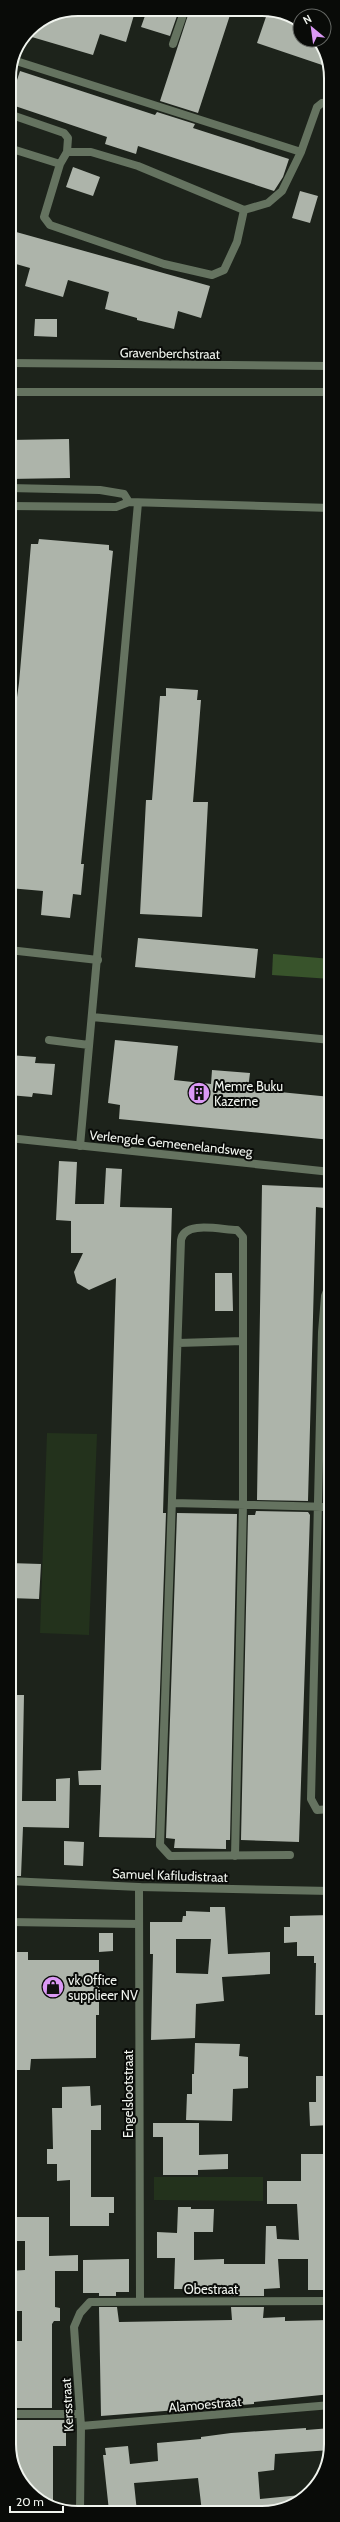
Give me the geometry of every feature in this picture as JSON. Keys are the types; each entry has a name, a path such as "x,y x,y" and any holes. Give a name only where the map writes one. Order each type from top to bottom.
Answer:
{"street":[{"path":"173,44 183,16"},
{"path":"18,62 301,152"},
{"path":"67,152 92,152 138,166 244,210 276,199 282,191 301,152 317,107 324,103"},
{"path":"16,116 64,133 68,138 67,152 60,164 49,195 44,216 46,221 71,233 164,264 212,275 224,270 237,242 244,210"},
{"path":"16,150 60,164"},
{"name":"Gravenberchstraat","path":"16,363 324,366"},
{"path":"16,392 324,392"},
{"path":"16,488 100,490 124,494 128,502"},
{"path":"16,506 116,506 128,502 324,508"},
{"path":"80,1146 98,960 138,503"},
{"path":"16,951 98,960"},
{"path":"92,1017 324,1039"},
{"path":"49,1040 89,1045"},
{"name":"Verlengde Gemeenelandsweg","path":"16,1139 324,1171"},
{"path":"235,1856 243,1504 243,1235 237,1230 195,1228 187,1230 182,1236 160,1845 170,1856 235,1856 290,1855"},
{"path":"324,1308 322,1332 311,1799 317,1810 324,1810"},
{"path":"178,1343 243,1341"},
{"path":"172,1503 324,1507"},
{"name":"Samuel Kafiludistraat","path":"16,1881 139,1887 324,1891"},
{"name":"Engelslootstraat","path":"139,1887 140,2301"},
{"path":"16,1922 139,1924"},
{"name":"Obestraat","path":"90,2302 324,2301"},
{"name":"Kersstraat","path":"80,2506 80,2414 74,2327 80,2313 90,2302"},
{"name":"Alamoestraat","path":"80,2426 324,2406"},
{"path":"16,2414 80,2414"}],"shaded area":[{"path":"273,954 324,958 324,979 272,975"},
{"path":"47,1433 97,1434 89,1635 40,1633"},
{"path":"154,2177 263,2177 263,2201 154,2200"}],"building":[{"path":"134,16 126,42 100,34 93,55 31,37 43,26 66,17"},
{"path":"145,16 177,16 170,36 141,27"},
{"path":"188,16 230,16 198,113 160,101"},
{"path":"266,17 278,18 292,24 292,48 316,48 323,65 257,43"},
{"path":"20,71 155,115 157,112 195,124 193,128 289,159 283,177 274,191 138,146 136,154 105,144 107,137 16,106 16,83"},
{"path":"73,167 100,177 93,196 66,187"},
{"path":"300,191 318,196 310,223 292,218"},
{"path":"16,232 210,286 201,318 178,311 174,329 137,320 137,318 105,309 109,292 68,280 63,297 25,286 30,268 16,264"},
{"path":"35,319 57,319 57,337 34,336"},
{"path":"69,439 70,478 16,479 16,440"},
{"path":"39,539 109,545 109,550 113,551 81,864 84,864 81,895 73,894 70,918 41,915 43,891 16,889 16,704 31,544 38,544"},
{"path":"166,688 198,690 197,700 201,700 193,802 208,802 202,917 140,914 146,800 152,800 160,696 166,696"},
{"path":"138,938 258,949 255,978 135,967"},
{"name":"Memre Buku Kazerne","path":"115,1040 178,1046 174,1080 211,1084 212,1070 250,1073 248,1089 324,1096 324,1139 119,1119 120,1105 108,1103"},
{"path":"16,1056 36,1057 35,1063 55,1064 52,1095 33,1093 32,1097 16,1096"},
{"path":"59,1161 77,1162 75,1204 104,1204 106,1168 122,1169 120,1207 172,1208 163,1513 166,1513 155,1838 99,1837 101,1785 79,1785 78,1771 101,1770 116,1278 89,1290 77,1283 74,1272 83,1253 71,1253 71,1221 56,1220"},
{"path":"262,1185 324,1188 324,1208 316,1207 308,1501 257,1500"},
{"path":"215,1273 232,1273 233,1311 215,1311"},
{"path":"256,1511 308,1512 310,1515 299,1842 241,1840 248,1515 255,1515"},
{"path":"177,1513 237,1514 230,1840 226,1840 226,1849 174,1848 175,1839 166,1838"},
{"path":"16,1563 41,1564 39,1599 16,1598"},
{"path":"16,1695 24,1695 22,1801 56,1801 56,1779 70,1778 69,1828 23,1827 21,1876 16,1876"},
{"path":"64,1841 84,1842 83,1866 64,1865"},
{"path":"210,1907 225,1907 228,1954 270,1952 270,1974 222,1977 224,2001 196,2004 195,2038 151,2040 153,1954 150,1954 150,1922 182,1922 183,1916 186,1916 186,1911 210,1912","holes":["176,1939 211,1939 208,1974 176,1973"]},
{"path":"324,1915 324,2015 315,2015 316,1963 314,1963 314,1956 297,1956 297,1942 284,1943 284,1927 290,1927 290,1916"},
{"path":"99,1933 113,1933 113,1951 99,1952"},
{"path":"16,1952 28,1952 28,1960 99,1960 99,2015 96,2015 96,2058 31,2059 30,2070 17,2070"},
{"path":"195,2043 240,2044 239,2056 248,2057 248,2088 233,2089 232,2121 186,2120 187,2094 192,2094"},
{"path":"316,2076 324,2076 324,2125 310,2126 309,2102 316,2102"},
{"path":"90,2086 91,2106 101,2105 101,2130 91,2130 91,2197 114,2197 114,2213 109,2213 109,2226 70,2226 70,2180 57,2181 57,2164 47,2164 47,2149 53,2149 52,2108 62,2108 62,2087"},
{"path":"153,2123 199,2123 199,2155 228,2154 228,2169 198,2170 198,2175 163,2175 163,2137 153,2137"},
{"path":"301,2154 324,2154 324,2290 308,2290 308,2259 278,2259 280,2288 264,2289 264,2296 231,2296 230,2289 174,2289 175,2258 157,2258 157,2232 177,2233 178,2207 191,2207 191,2209 214,2209 213,2232 194,2232 194,2260 224,2259 224,2264 265,2264 266,2226 276,2226 277,2239 299,2240 297,2204 267,2204 267,2181 301,2181"},
{"path":"17,2217 49,2217 49,2256 78,2255 78,2271 55,2271 55,2307 60,2308 60,2321 54,2321 52,2324 52,2408 16,2408 16,2341 22,2341 22,2311 16,2311 16,2271 25,2270 25,2241 17,2241"},
{"path":"129,2259 129,2292 116,2292 116,2296 99,2296 99,2293 83,2293 83,2260"},
{"path":"99,2307 117,2307 119,2322 232,2320 231,2307 264,2307 263,2318 285,2317 285,2321 324,2320 324,2395 254,2402 254,2404 101,2416"},
{"path":"16,2420 66,2420 66,2446 53,2446 53,2501 40,2493 31,2485 24,2475 18,2460 16,2448"},
{"path":"306,2428 306,2430 324,2429 323,2450 275,2454 274,2470 258,2472 260,2499 298,2495 278,2504 266,2506 201,2506 198,2478 134,2483 136,2506 108,2506 103,2455 106,2455 105,2448 128,2446 130,2464 158,2461 157,2443 201,2439 201,2437 231,2433"}],"place":[{"name":"Memre Buku Kazerne","path":"199,1093"},
{"name":"vk Office supplieer NV","path":"53,1987"}]}
